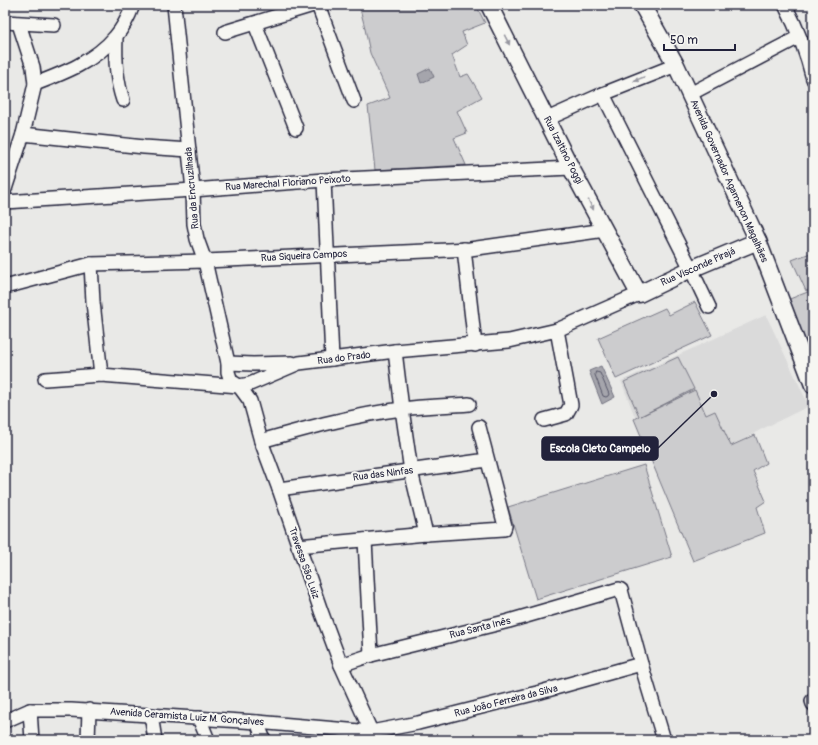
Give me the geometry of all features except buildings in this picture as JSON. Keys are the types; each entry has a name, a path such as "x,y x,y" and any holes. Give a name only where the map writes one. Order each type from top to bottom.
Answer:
{"main road":[{"name":"Rua Izaltino Poggi","path":"489,5 571,168 639,294"},
{"name":"Avenida Governador Agamenon Magalhães","path":"642,5 676,64 758,241 813,385"},
{"name":"Rua Visconde Pirajá","path":"639,294 691,269 758,241"}],"street":[{"path":"35,84 76,67 105,47 116,37 134,5"},
{"name":"Rua da Encruzilhada","path":"174,5 193,190 194,224 228,363 228,372 231,381 245,385"},
{"path":"225,32 313,5"},
{"path":"318,5 354,101"},
{"path":"785,5 792,17 810,64 813,79"},
{"path":"5,22 54,25"},
{"path":"5,189 23,134 35,84 34,67 19,24"},
{"path":"255,24 296,128"},
{"path":"116,37 115,56 119,87 123,100"},
{"path":"690,94 799,37"},
{"path":"547,119 676,64"},
{"path":"603,94 709,307"},
{"path":"23,134 144,147 188,150"},
{"name":"Rua Marechal Floriano Peixoto","path":"5,202 324,180 571,168"},
{"path":"324,180 332,359"},
{"name":"Rua Siqueira Campos","path":"5,286 91,264 204,261 464,249 605,230"},
{"path":"464,249 475,344"},
{"path":"91,264 93,302 101,375"},
{"name":"Rua do Prado","path":"45,379 101,375 245,385 299,363 395,351 509,341 557,330 639,294"},
{"path":"544,420 566,414 571,405 557,330"},
{"path":"395,351 411,471 426,534"},
{"path":"228,363 299,363"},
{"path":"245,385 253,364"},
{"name":"Travessa São Luiz","path":"245,385 261,441 341,665 373,736"},
{"path":"261,441 318,424 402,409 469,404"},
{"path":"298,546 426,534 504,529 505,526 479,427"},
{"name":"Rua das Ninfas","path":"279,489 487,460"},
{"path":"365,540 371,655"},
{"name":"Rua Santa Inês","path":"341,665 371,655 509,620 619,589 621,590 641,664"},
{"path":"641,664 659,739"},
{"name":"Rua João Ferreira da Silva","path":"373,736 641,664"},
{"path":"30,710 32,740"},
{"name":"Avenida Ceramista Luiz M. Gonçalves","path":"5,721 30,710 88,710 257,722 373,736"},
{"path":"88,710 88,740"},
{"path":"151,715 155,740"},
{"path":"199,718 208,740"},
{"path":"257,722 264,740"},
{"path":"315,728 320,740"}],"shaded area":[{"path":"359,5 476,5 485,23 462,32 467,45 452,55 460,77 468,74 482,97 457,111 467,133 454,138 466,165 375,170 368,106 390,98 370,53"},
{"path":"813,252 813,288 806,291 792,260"},
{"path":"813,290 813,357 787,300"},
{"path":"695,302 712,335 616,379 598,338 665,308 669,315"},
{"path":"766,315 809,406 760,430 662,486 621,381"},
{"path":"678,357 694,389 641,416 695,390 706,415 715,411 731,446 755,435 766,463 753,471 766,501 757,507 765,533 693,561 634,419 639,416 624,382"},
{"path":"644,465 672,557 536,599 508,507"}],"water":[{"path":"430,68 434,77 421,83 418,74"},
{"path":"601,366 615,397 602,404 589,371"}],"place":[{"name":"Escola Cleto Campelo","path":"714,394"}]}
